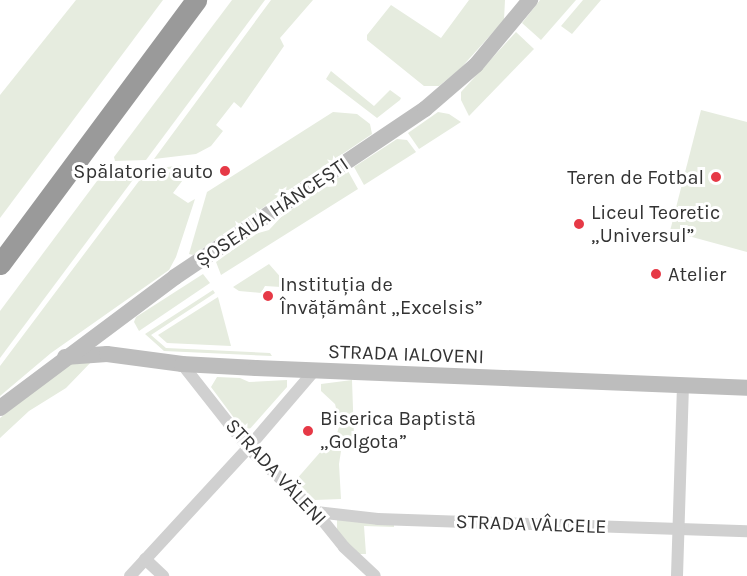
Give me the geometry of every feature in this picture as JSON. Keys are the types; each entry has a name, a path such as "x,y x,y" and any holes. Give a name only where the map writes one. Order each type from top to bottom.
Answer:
{"highway":[{"path":"0,264 196,0"}],"street":[{"name":"ȘOSEAUA HÂNCEȘTI","path":"0,408 65,357 175,277 425,109 476,65 530,0"},
{"name":"STRADA IALOVENI","path":"65,357 107,354 182,364 747,388"},
{"name":"STRADA VĂLENI","path":"182,364 248,448 316,512 344,547 375,576"},
{"path":"130,576 248,448 314,371"},
{"path":"677,576 683,385"},
{"name":"STRADA VÂLCELE","path":"316,512 378,519 747,531"},
{"path":"146,560 163,576"}],"shaded area":[{"path":"76,0 163,0 0,218 0,95"},
{"path":"232,0 265,0 146,160 115,161 114,157"},
{"path":"271,0 313,0 280,38 284,46 241,108 234,102 216,125 223,131 211,146 196,154 154,159"},
{"path":"469,0 505,0 504,20 460,69 439,86 424,86 367,40 367,35 391,5 441,38"},
{"path":"540,0 576,0 541,40 522,23"},
{"path":"583,0 601,0 572,34 561,26"},
{"path":"516,32 534,49 469,116 461,100 461,92"},
{"path":"331,71 374,106 390,90 401,98 377,118 326,79"},
{"name":"Teren de Fotbal","path":"701,110 747,122 747,252 670,231"},
{"path":"333,112 357,114 370,124 372,134 193,255 189,254 207,192"},
{"path":"438,112 449,114 461,122 419,149 408,133"},
{"path":"397,139 407,140 416,152 364,185 354,167"},
{"path":"187,165 192,168 173,193 188,203 195,199 176,257 169,270 51,353 0,396 0,366 148,169"},
{"path":"141,169 0,358 0,311 97,181 123,171"},
{"path":"348,171 358,189 221,275 216,262 255,234 269,230 283,215"},
{"path":"269,264 284,281 281,287 265,286 261,293 239,291 233,287"},
{"path":"203,274 210,283 139,331 134,322 136,317"},
{"path":"213,290 215,293 151,335 166,348 270,353 272,356 164,351 145,334"},
{"path":"218,297 231,346 167,343 158,335"},
{"path":"95,358 66,388 29,411 0,438 0,418 65,367 78,360"},
{"path":"217,377 240,378 249,382 287,380 287,387 248,431 243,430 211,387"},
{"path":"352,380 354,437 343,438 339,464 341,499 315,500 295,481 337,433 340,424 335,404 321,391 321,384"},
{"path":"337,519 394,523 394,527 364,526 366,554 357,554 337,533"}],"place":[{"name":"Spălatorie auto","path":"225,171"},
{"name":"Teren de Fotbal","path":"716,177"},
{"name":"Liceul Teoretic „Universul”","path":"579,224"},
{"name":"Atelier","path":"656,274"},
{"name":"Instituția de Învățământ „Excelsis”","path":"268,296"},
{"name":"Biserica Baptistă „Golgota”","path":"308,431"}]}
